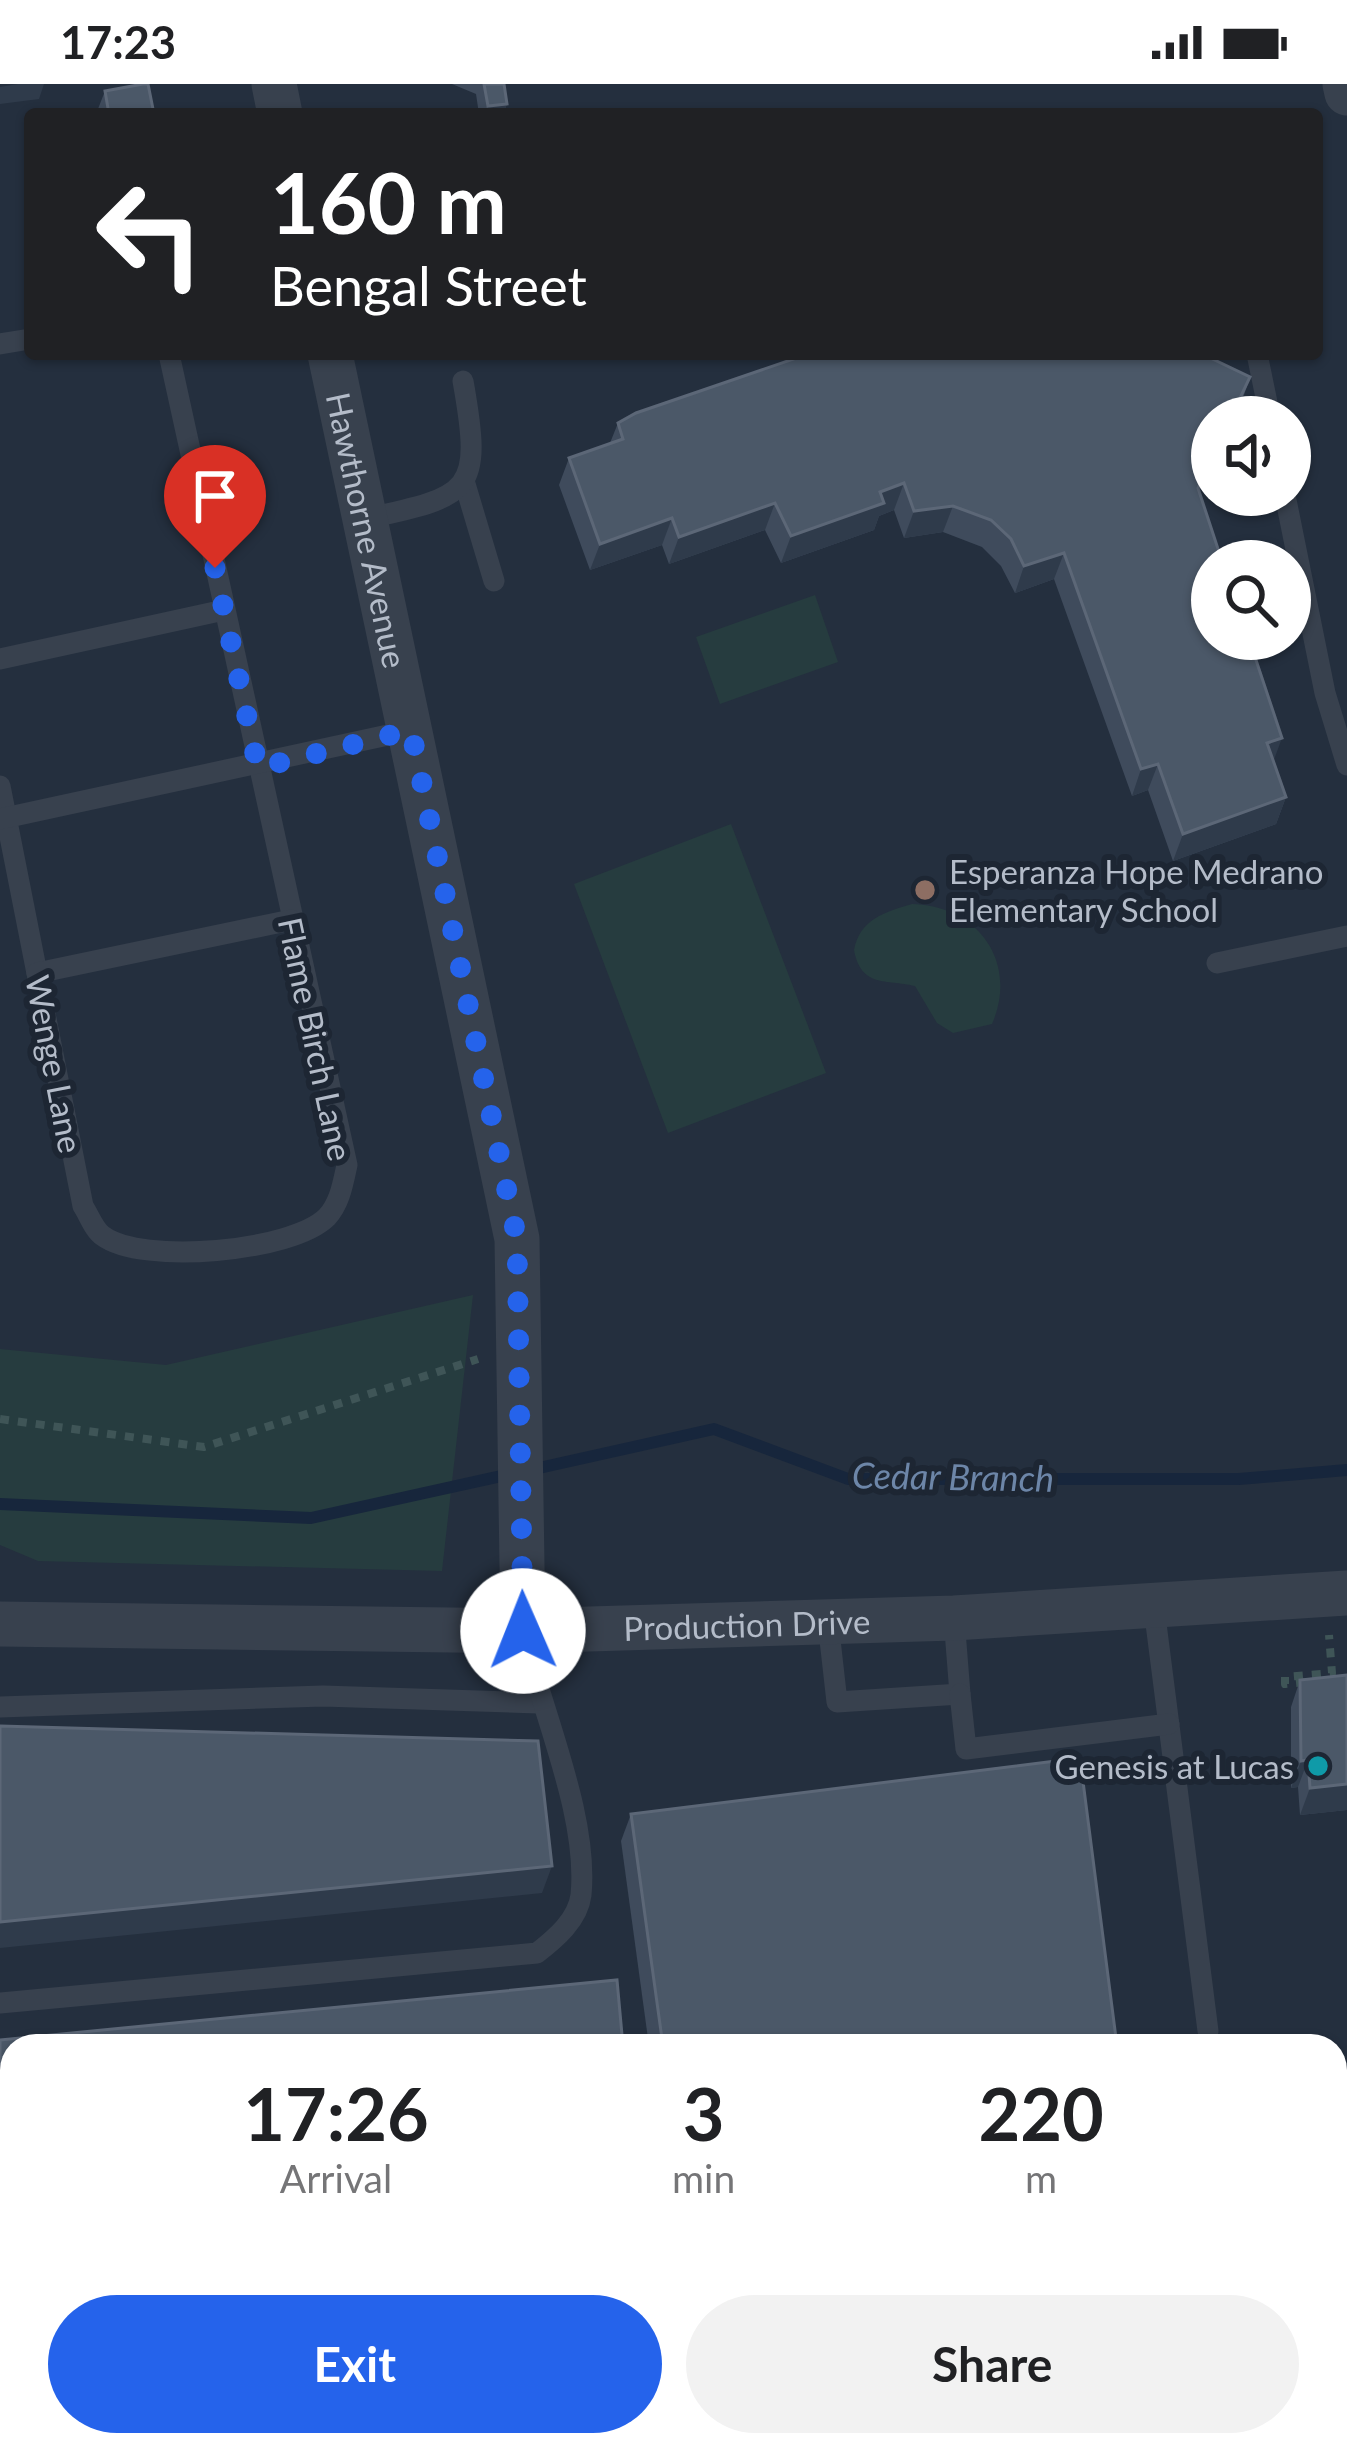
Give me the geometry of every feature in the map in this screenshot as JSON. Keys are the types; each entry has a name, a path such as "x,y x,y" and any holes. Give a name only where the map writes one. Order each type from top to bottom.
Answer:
{"street":[{"path":"1346,84 1347,93"},
{"name":"Hawthorne Avenue","path":"331,360 517,1239 523,1631"},
{"name":"Production Drive","path":"0,1624 523,1631 1154,1608 1338,1613"}],"lane":[{"name":"Flame Birch Lane","path":"100,1234 127,1248 255,1248 326,1218 340,1196 347,1165 171,360"},
{"path":"1258,360 1266,396"},
{"path":"463,381 474,443 465,484 494,581"},
{"path":"364,519 425,506 465,484"},
{"path":"1289,516 1325,692 1346,752"},
{"path":"0,659 224,610"},
{"path":"4,819 258,768 411,730"},
{"name":"Wenge Lane","path":"0,786 83,1206 100,1234"},
{"path":"37,973 291,920"},
{"path":"1217,963 1347,936"},
{"path":"1154,1608 1208,2031"},
{"path":"954,1618 966,1749 1169,1724"},
{"path":"828,1622 837,1702 960,1694"},
{"path":"0,2003 537,1953 563,1933 581,1898 569,1780 539,1702 523,1631"},
{"path":"0,1707 323,1696 539,1702"}],"path":[{"path":"0,1419 205,1447 519,1368"},
{"path":"1338,1613 1332,1673 1285,1678 1286,1684 1345,1679"}],"green space":[{"path":"815,595 838,662 720,704 696,637"},
{"path":"731,824 826,1073 668,1133 574,884"},
{"path":"912,904 956,915 987,942 1000,979 992,1024 953,1033 937,1023 915,986 876,980 862,971 854,950 862,931 883,914"},
{"path":"473,1295 442,1571 38,1561 0,1545 0,1349 166,1365"}],"building":[{"path":"148,84 153,108 108,108 105,91"},
{"path":"484,84 504,84 507,104 488,106"},
{"path":"791,360 1215,360 1250,377 1241,396 1191,396 1191,516 1207,516 1215,540 1191,540 1191,660 1256,660 1282,738 1267,743 1286,797 1183,834 1158,764 1141,769 1064,553 1024,566 1011,539 991,520 953,506 914,511 904,483 880,492 884,503 791,536 775,503 679,537 672,518 600,544 569,458 623,439 618,423"},
{"name":"Genesis at Lucas","path":"1347,1675 1347,1784 1310,1788 1308,1760 1301,1761 1300,1680"},
{"path":"0,1726 538,1741 552,1866 0,1922"},
{"path":"1080,1758 1115,2034 661,2034 631,1814"},
{"path":"617,1980 622,2034 62,2034"}],"waterway":[{"name":"Cedar Branch","path":"530,1470 714,1429 848,1479 1239,1479 1347,1470"},
{"name":"Cedar Branch","path":"0,1504 311,1518 510,1474"}],"place":[{"name":"Esperanza Hope Medrano Elementary School","path":"925,890"},
{"name":"Genesis at Lucas","path":"1318,1766"}],"route":[{"path":"215,568 258,768 411,730 517,1239 523,1631"}]}
